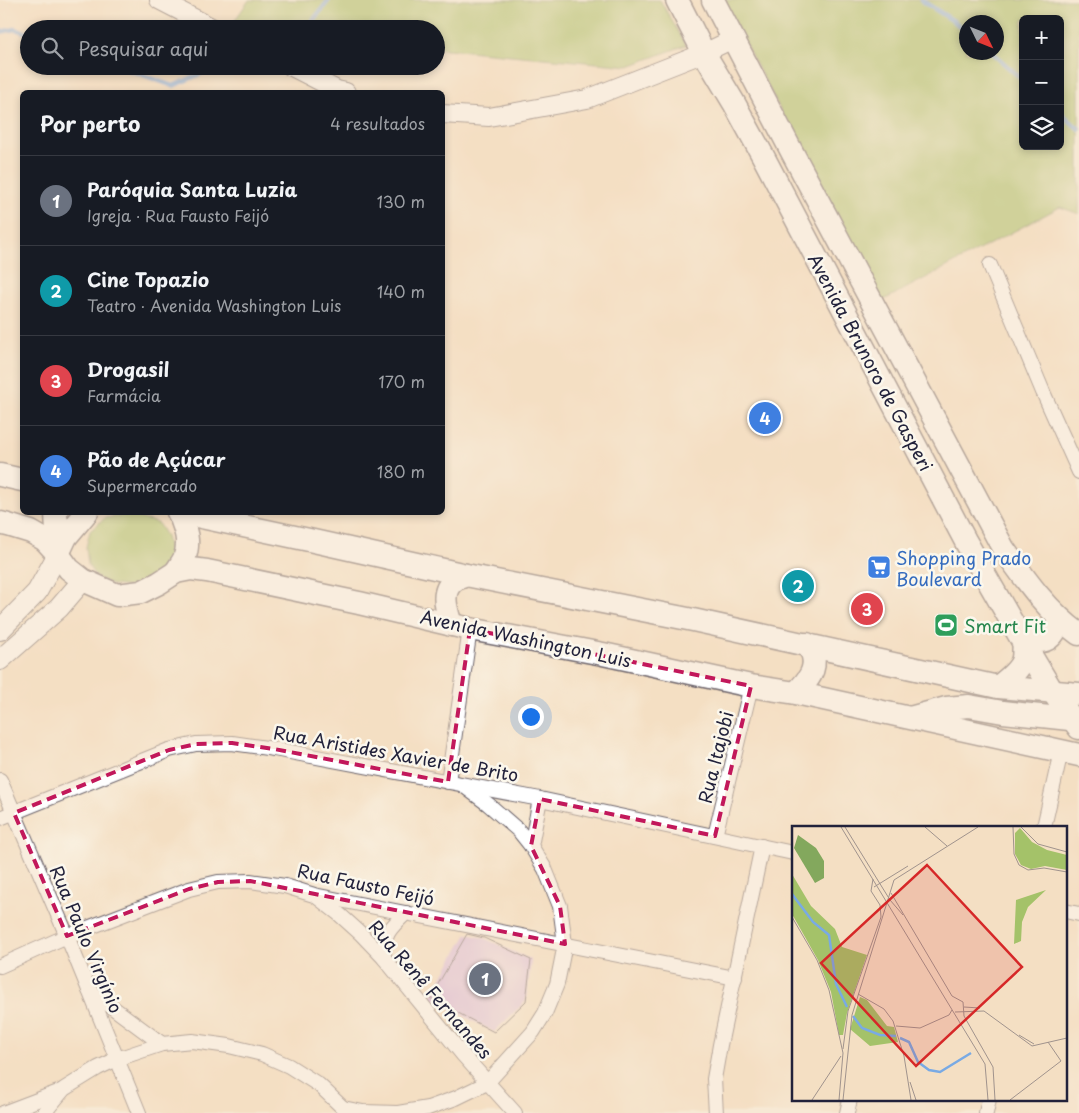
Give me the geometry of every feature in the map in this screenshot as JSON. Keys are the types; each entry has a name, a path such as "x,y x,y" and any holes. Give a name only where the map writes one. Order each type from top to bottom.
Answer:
{"main road":[{"name":"Avenida Brunoro de Gasperi","path":"677,0 704,53 734,103 966,542 1052,691 1077,722"},
{"name":"Avenida Brunoro de Gasperi","path":"713,0 1003,548 1027,582 1057,616 1079,634"},
{"path":"56,515 58,554"},
{"path":"0,630 37,592 66,537 84,515"},
{"path":"176,572 184,558 188,540 185,526 179,515"},
{"path":"188,515 466,575 807,644 998,687 1079,694"},
{"name":"Avenida Washington Luis","path":"0,524 31,532 45,540 69,569 83,580 117,595 141,592 176,572 191,569 207,571 359,602 460,627 603,654 752,686 796,693 910,718 946,708 969,706 1077,722"},
{"path":"460,627 446,607 445,598 447,589 454,580 466,575"},
{"path":"0,660 59,608 83,580"},
{"path":"998,687 1020,665 1023,657 1023,642 1036,642 1050,638 1057,630 1059,622 1057,616"},
{"path":"796,693 808,680 812,671 813,656 807,644"},
{"path":"910,718 1070,753"}],"street":[{"path":"158,0 197,20"},
{"path":"445,114 490,117 587,99 704,53 733,39"},
{"path":"307,75 334,90"},
{"path":"990,266 1079,472"},
{"path":"3,1113 64,1089 116,1059 162,1044 192,1041 229,1046 262,1054 289,1066 318,1086 344,1111 398,1113 428,1108 456,1098 487,1083 533,1032 545,1013 557,984 565,944 560,906 545,869 531,846 514,826 488,804 455,783 460,627"},
{"name":"Rua Itajobi","path":"715,836 752,686"},
{"name":"Rua Aristides Xavier de Brito","path":"0,818 169,750 196,744 232,743 274,749 540,799 792,853"},
{"path":"1044,826 1070,753"},
{"name":"Rua Paulo Virgínio","path":"0,780 67,936 139,1113"},
{"path":"531,846 540,799"},
{"path":"716,1113 714,1079 762,846"},
{"name":"Rua Fausto Feijó","path":"0,966 67,936 189,889 218,882 250,881 285,886 314,895 735,978"},
{"name":"Rua Renê Fernandes","path":"314,895 360,932 384,958 487,1083 515,1113"},
{"path":"1066,911 1079,914"},
{"path":"384,958 385,937 394,924 406,913"},
{"path":"89,990 162,1044"},
{"path":"44,1113 64,1089"},
{"path":"847,1113 850,1100"},
{"path":"986,1113 989,1100"}],"highlighted area":[{"path":"470,629 751,686 715,836 540,799 531,846 560,906 565,944 250,881 218,882 189,889 67,936 14,813 169,750 196,744 232,743 274,749 448,782"}],"green space":[{"path":"249,0 660,0 686,45 629,66 445,49 445,20 235,20"},
{"path":"722,0 1079,0 1079,214 1060,207 882,301"},
{"path":"128,515 158,523 166,536 170,555 156,575 132,587 112,585 96,577 88,565 86,547 90,531 105,518"}],"building":[{"path":"467,934 484,938 531,960 526,1001 494,1032 430,998"}],"waterway":[{"path":"313,20 329,0"},
{"path":"921,0 959,26"},
{"path":"0,32 15,29 20,31"},
{"path":"1000,60 1019,76"},
{"path":"143,75 173,86 198,75"},
{"path":"1064,116 1079,129"}],"place":[{"name":"Pão de Açúcar","path":"765,418"},
{"name":"Shopping Prado Boulevard","path":"879,567"},
{"name":"Cine Topazio","path":"798,586"},
{"name":"Drogasil","path":"867,609"},
{"name":"Smart Fit","path":"946,625"},
{"name":"Paróquia Santa Luzia","path":"485,979"}]}
